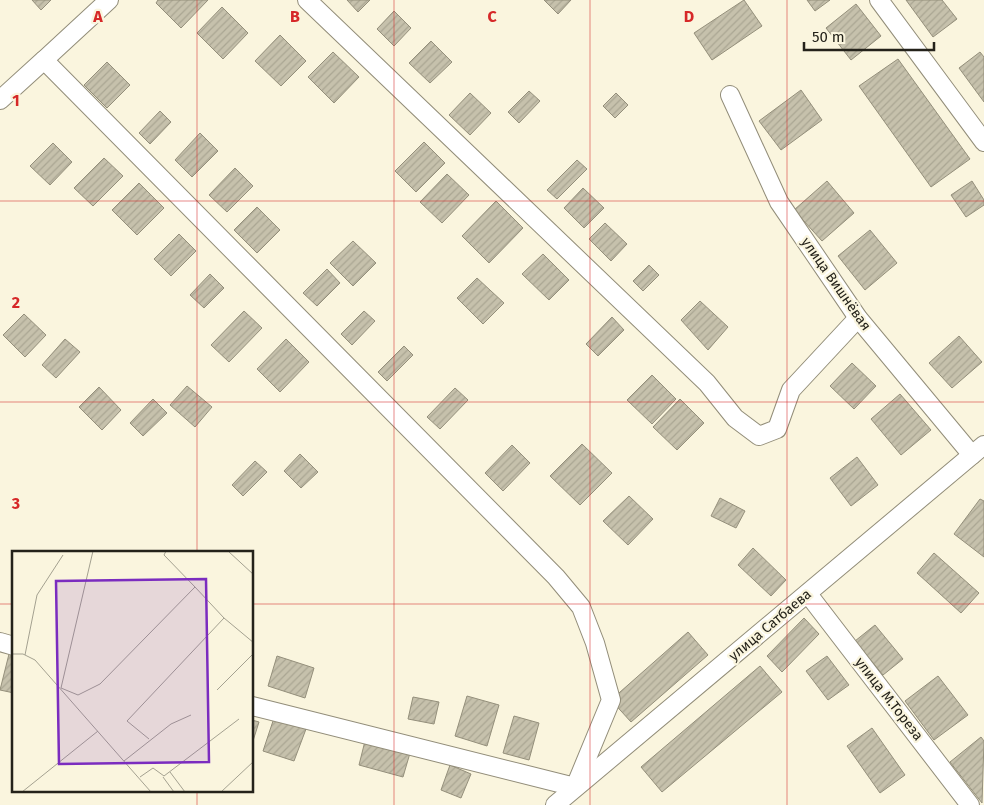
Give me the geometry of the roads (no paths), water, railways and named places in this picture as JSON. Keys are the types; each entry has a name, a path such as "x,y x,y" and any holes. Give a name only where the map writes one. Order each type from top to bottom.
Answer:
{"street":[{"path":"0,100 109,0"},
{"path":"308,0 706,383 735,418 759,436 777,429 791,390 858,318"},
{"path":"879,0 984,142"},
{"path":"44,60 556,577 581,607 595,643 611,700 575,787 254,707"},
{"name":"улица Вишнёвая","path":"730,94 779,202 858,318 978,450"},
{"name":"улица Сатбаева","path":"555,805 978,450"},
{"name":"улица М.Тореза","path":"808,594 970,805"}]}
